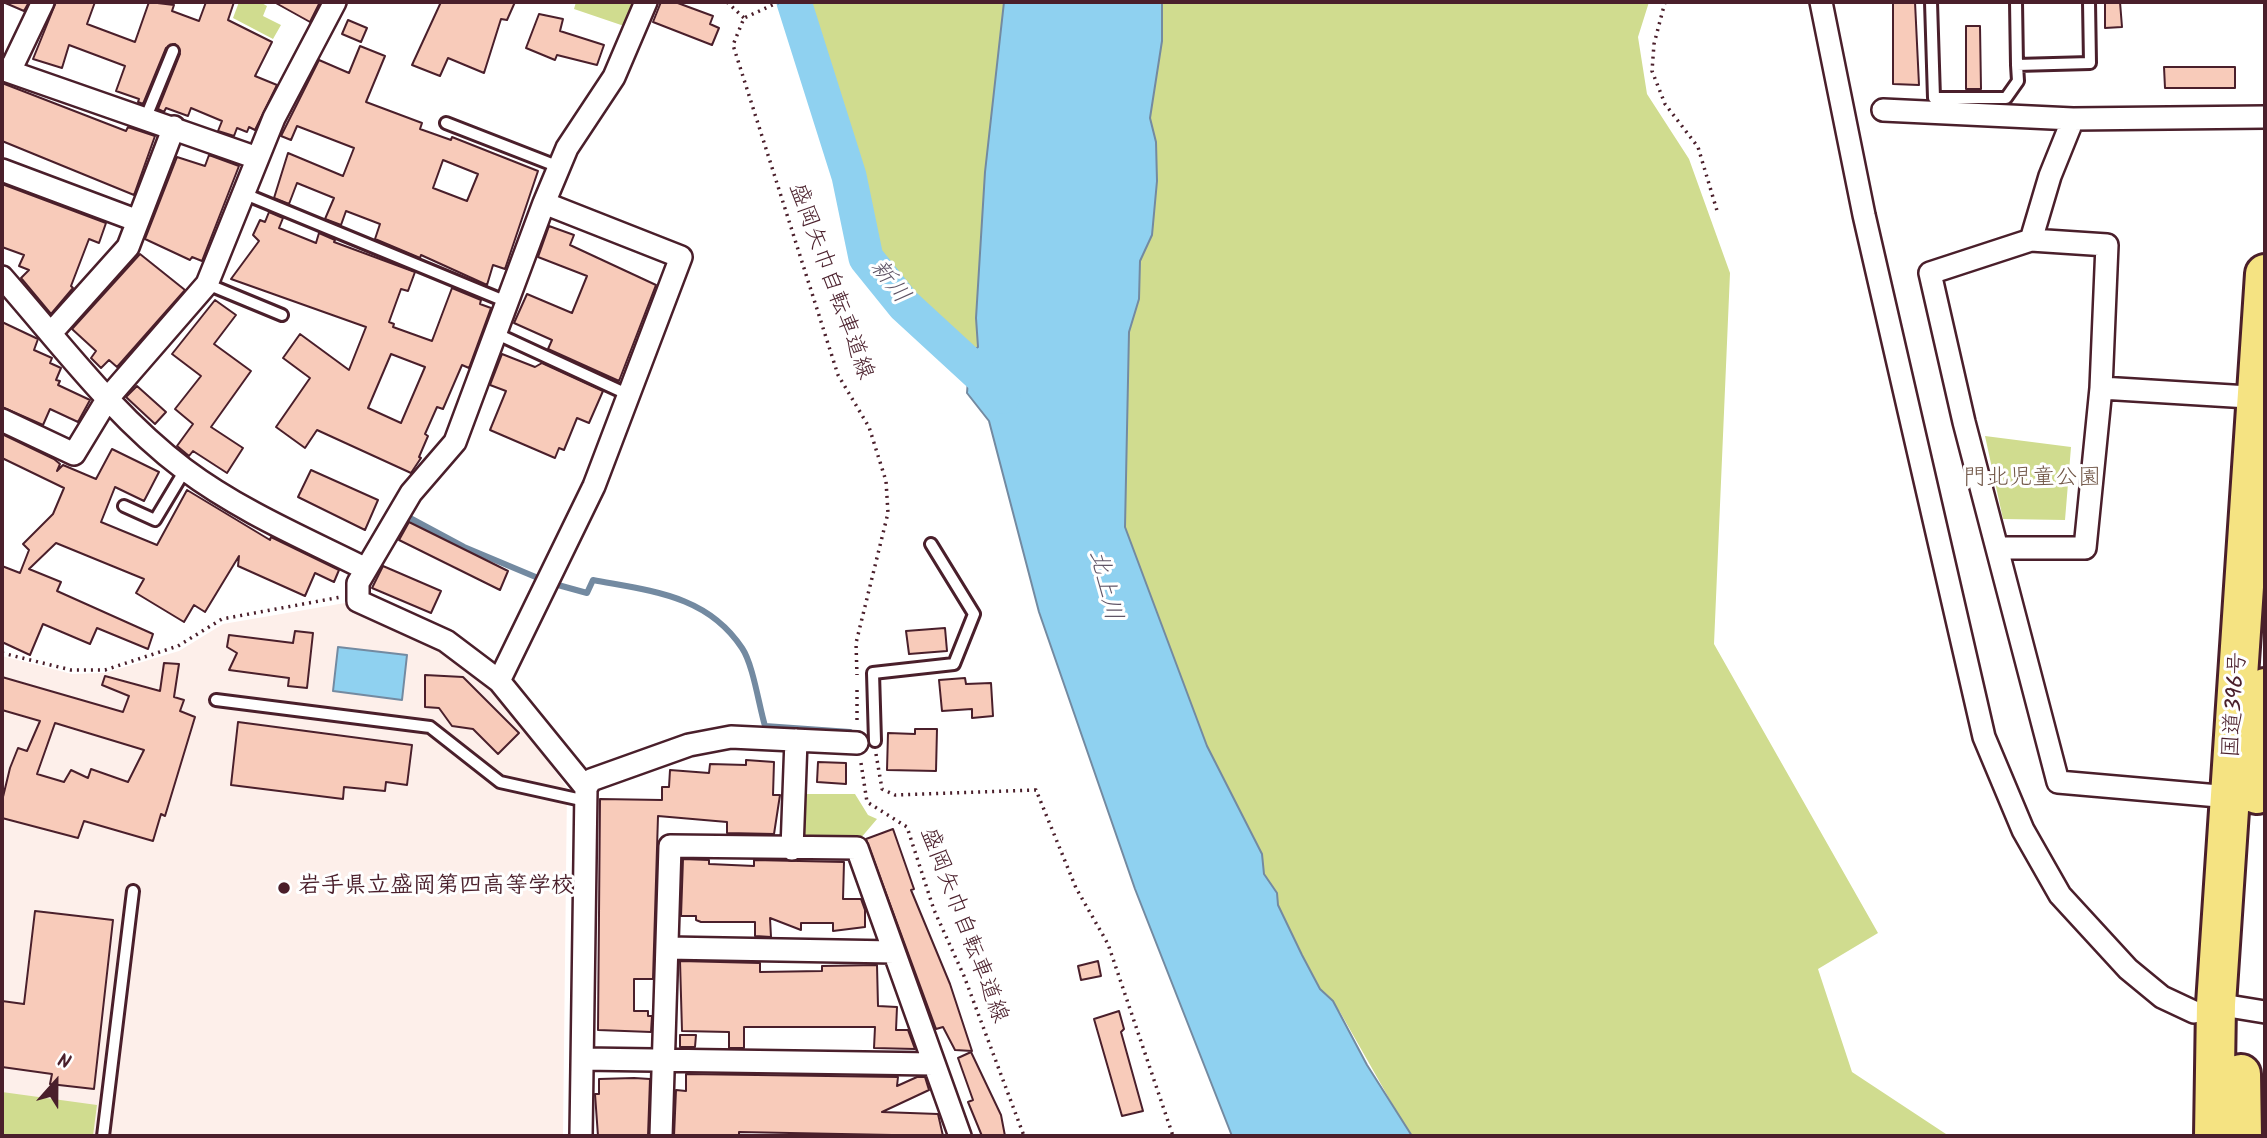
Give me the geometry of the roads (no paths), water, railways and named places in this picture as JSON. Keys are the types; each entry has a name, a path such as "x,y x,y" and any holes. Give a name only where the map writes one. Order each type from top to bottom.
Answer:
{"highway":[{"name":"国道396号","path":"2242,1136 2229,1009 2230,797 2261,397 2265,274"},
{"name":"国道396号","path":"2214,1136 2265,688"}],"street":[{"path":"43,2 6,70 257,158"},
{"path":"2,420 74,454 108,398 207,284 245,194 257,158 335,2"},
{"path":"586,794 499,681 446,641 358,601 358,583 411,493 455,442 566,148 614,77 646,2"},
{"path":"1821,2 1867,229 1984,737 2023,830 2060,895 2128,969 2162,997 2229,1009"},
{"path":"1883,110 2073,119 2265,117"},
{"path":"2031,240 2050,176 2073,119"},
{"path":"51,333 128,247 174,127"},
{"path":"2,170 138,221"},
{"path":"499,681 594,486 681,257 544,203"},
{"path":"1999,548 2085,548 2101,388 2107,245 2031,240 1930,273 1964,422 1999,548 2057,782 2230,797"},
{"path":"2,277 137,429 185,470 254,514 366,569"},
{"path":"2101,388 2261,397"},
{"path":"581,1136 586,794 591,780 689,745 731,737 866,742"},
{"path":"792,849 796,740"},
{"path":"662,1136 670,846 857,848 960,1136"},
{"path":"667,948 894,952"},
{"path":"583,1059 934,1064"}],"lane":[{"path":"1931,2 1934,98 2006,98 2018,81 2016,2"},
{"path":"2017,65 2090,63 2090,2"},
{"path":"146,117 173,51"},
{"path":"446,123 559,167"},
{"path":"245,194 507,302"},
{"path":"207,284 282,315"},
{"path":"495,333 629,395"},
{"path":"124,506 155,520 185,470"},
{"path":"866,742 873,673 954,664 974,614 931,544"},
{"path":"216,700 430,727 500,782 586,794"},
{"path":"103,1136 133,891"}],"water":[{"name":"北上川","path":"1004,2 1162,2 1162,41 1150,118 1156,142 1157,181 1152,235 1140,261 1139,299 1129,332 1125,527 1207,746 1262,854 1264,874 1277,893 1278,905 1320,989 1333,1001 1367,1065 1412,1136 1232,1136 1135,889 1039,612 989,421 967,393 970,353 978,347 976,318 985,172"},
{"path":"338,647 407,655 402,700 333,691"}],"waterway":[{"name":"新川","path":"794,2 849,176 866,258 904,305 1003,396"},
{"path":"410,518 464,547 538,578"},
{"path":"558,585 587,593 593,580 656,592 695,606 728,630 742,648 753,674 765,726 850,732"}],"place":[{"name":"岩手県立盛岡第四高等学校","path":"284,888"}],"park label":[{"name":"門北児童公園","path":"2032,480"}]}
